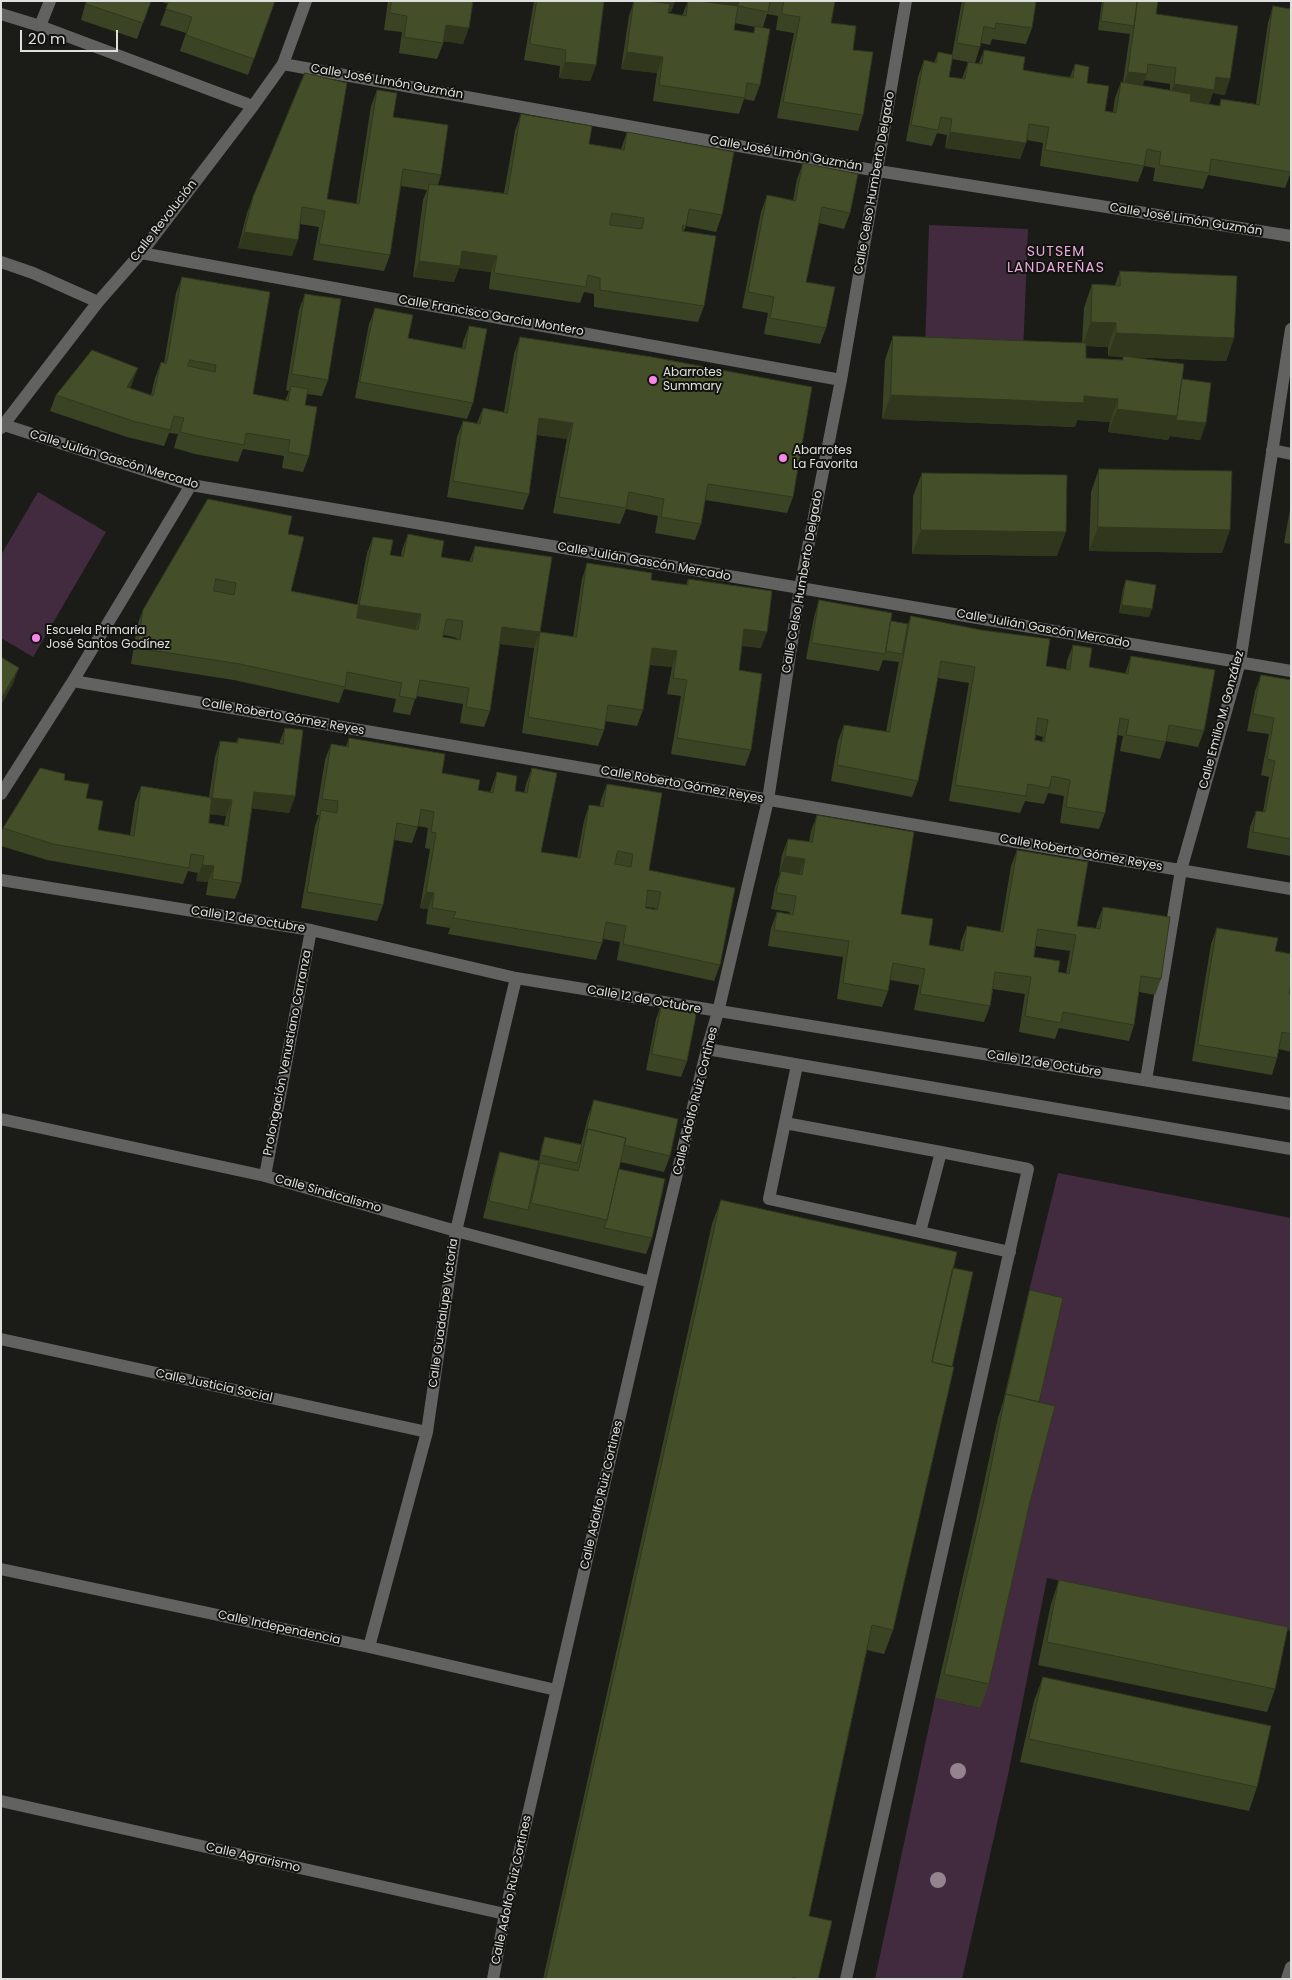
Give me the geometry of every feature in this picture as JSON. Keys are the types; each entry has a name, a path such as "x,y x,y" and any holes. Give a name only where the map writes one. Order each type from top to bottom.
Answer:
{"street":[{"path":"40,26 50,1"},
{"name":"Calle Revolución","path":"2,426 98,302 141,253 253,106 283,64 306,1"},
{"name":"Calle Celso Humberto Delgado","path":"718,1012 768,800 800,588 841,380 906,1"},
{"path":"1,14 40,26 253,106"},
{"name":"Calle José Limón Guzmán","path":"283,64 878,171 1291,236"},
{"name":"Calle Francisco García Montero","path":"141,253 841,380"},
{"path":"1,262 33,273 98,302"},
{"name":"Calle Emilio M. González","path":"1146,1080 1181,870 1240,662 1291,329"},
{"name":"Calle Julián Gascón Mercado","path":"2,426 191,485 1291,671"},
{"path":"1272,450 1291,454"},
{"path":"1,794 73,681 191,485"},
{"name":"Calle Roberto Gómez Reyes","path":"73,681 1291,889"},
{"name":"Calle 12 de Octubre","path":"1,880 311,930 516,978 1291,1104"},
{"name":"Prolongación Venustiano Carranza","path":"265,1176 311,930"},
{"name":"Calle Guadalupe Victoria","path":"369,1648 427,1432 456,1231 516,978"},
{"name":"Calle Adolfo Ruiz Cortines","path":"493,1979 505,1914 556,1690 651,1282 707,1049 718,1012"},
{"path":"707,1049 1291,1149"},
{"path":"797,1065 769,1199 1010,1252"},
{"name":"Calle Sindicalismo","path":"1,1119 265,1176 456,1231 651,1282"},
{"path":"785,1123 1028,1169 846,1979"},
{"path":"920,1232 941,1152"},
{"name":"Calle Justicia Social","path":"1,1339 427,1432"},
{"name":"Calle Independencia","path":"1,1570 369,1648 556,1690"},
{"name":"Calle Agrarismo","path":"1,1801 505,1914"},
{"path":"1287,1979 1291,1967"}],"shaded area":[{"path":"929,225 1028,229 1023,354 925,350"},
{"path":"38,492 106,532 33,657 1,638 1,555"},
{"path":"1058,1173 1291,1218 1291,1631 1047,1578 1008,1775 962,1979 875,1979 935,1698 980,1708 1032,1426 1027,1299"}],"building":[{"path":"87,1 151,1 143,23 86,4"},
{"path":"169,1 275,1 254,59 186,35 192,17 166,9"},
{"path":"392,1 473,1 469,28 446,25 443,43 404,37 407,16 390,13"},
{"path":"537,1 604,1 596,65 565,62 566,50 530,44"},
{"path":"634,1 670,4 668,13 686,16 688,1 738,6 734,30 754,33 755,26 770,29 760,85 747,83 745,98 659,85 663,57 627,52"},
{"path":"739,1 770,1 768,12 738,6"},
{"path":"784,1 835,1 831,23 856,26 853,50 873,52 863,115 783,102 800,17 782,14"},
{"path":"965,1 1036,1 1032,28 996,23 995,29 984,26 980,47 957,43"},
{"path":"1104,1 1137,1 1134,26 1101,21"},
{"path":"1138,1 1158,1 1156,14 1238,26 1230,79 1216,77 1214,90 1174,84 1176,68 1148,64 1147,74 1128,72"},
{"path":"1273,6 1291,9 1291,172 1211,159 1209,173 1159,165 1161,152 1147,149 1144,166 1045,150 1049,127 1029,124 1026,143 950,132 952,119 941,117 938,130 911,125 924,60 936,63 938,52 953,55 949,77 965,79 968,62 982,64 984,50 1025,57 1023,70 1057,76 1073,78 1075,64 1089,67 1087,83 1109,86 1105,111 1116,113 1121,82 1191,94 1190,101 1220,106 1221,99 1259,105"},
{"path":"305,73 347,83 327,199 359,204 377,90 397,93 393,117 448,125 441,175 403,169 390,255 319,244 325,211 302,207 298,240 244,232 253,197"},
{"path":"521,114 592,126 589,144 624,150 627,132 734,152 722,215 689,209 686,226 683,225 682,231 716,236 704,306 600,290 600,278 588,275 586,287 494,273 497,256 462,251 460,266 419,261 429,184 507,194","holes":["612,213 644,218 642,229 610,225"]},
{"path":"803,163 858,174 850,213 822,207 806,282 835,287 826,328 770,318 774,297 748,292 767,195 795,201"},
{"path":"1120,271 1237,276 1234,338 1116,333 1116,323 1091,322 1092,284 1120,286"},
{"path":"182,277 270,292 253,394 288,401 291,386 308,389 305,405 317,407 309,456 288,452 290,440 246,433 244,445 201,437 180,432 184,418 174,416 170,430 133,421 56,395 92,350 138,368 127,387 153,396 161,362 166,364","holes":["190,360 216,365 215,372 188,366"]},
{"path":"305,294 341,299 328,380 292,374"},
{"path":"375,308 413,315 408,338 465,349 469,326 487,329 473,403 360,382"},
{"path":"893,336 1086,343 1086,358 1123,360 1123,356 1184,364 1177,416 1117,409 1118,399 1084,396 1084,403 891,395"},
{"path":"520,337 652,357 812,387 793,497 708,484 701,524 661,517 664,499 629,492 626,508 559,497 573,423 539,418 529,494 453,481 463,421 480,424 483,408 507,413"},
{"path":"1182,379 1211,383 1206,423 1176,420"},
{"path":"1099,469 1232,471 1230,530 1098,527"},
{"path":"922,473 1067,475 1066,532 921,530"},
{"path":"208,499 292,516 288,534 304,537 291,591 359,605 373,537 393,540 390,555 403,557 408,534 444,541 441,557 472,562 475,546 552,557 540,632 502,627 490,711 466,707 469,688 420,680 416,699 399,696 402,683 347,672 345,687 240,664 137,648 143,610","holes":["216,579 236,583 234,595 214,591","359,605 421,614 418,630 357,618","447,619 463,621 460,640 443,637"]},
{"path":"587,563 652,573 651,580 688,585 688,579 772,591 767,632 744,629 739,670 762,674 751,750 677,738 687,680 673,678 677,651 652,648 643,710 608,705 604,730 528,717 540,632 576,637"},
{"path":"1126,580 1156,585 1152,609 1122,605"},
{"path":"819,600 892,613 885,654 812,643"},
{"path":"911,616 981,630 1050,639 1046,666 1070,670 1073,645 1092,648 1089,667 1128,674 1131,656 1215,670 1204,731 1169,725 1166,742 1126,735 1129,720 1120,718 1105,813 1066,807 1070,780 1052,776 1049,788 1028,784 1026,796 955,785 975,667 941,661 918,781 837,765 844,725 889,732","holes":["1038,718 1048,720 1044,742 1035,740"]},
{"path":"891,621 908,624 902,654 886,651"},
{"path":"1,657 19,668 1,699"},
{"path":"1261,675 1291,680 1291,839 1253,832 1256,811 1265,812 1275,761 1267,759 1274,718 1253,714"},
{"path":"285,728 303,730 295,796 254,792 241,883 212,879 214,866 202,865 204,856 191,854 189,868 53,844 3,828 40,768 65,774 64,780 89,784 86,798 103,801 98,830 134,836 141,786 212,798 220,741 238,743 238,738 283,744","holes":["212,798 232,800 228,826 209,823"]},
{"path":"349,738 445,754 442,773 480,780 478,790 493,793 497,772 517,776 515,791 527,793 532,768 557,773 541,852 580,858 589,805 603,807 607,784 662,793 649,870 735,888 720,965 623,944 626,926 606,922 602,943 453,918 456,912 432,908 434,893 426,892 436,833 431,832 434,812 421,809 418,827 397,823 383,905 307,892 321,810 337,813 338,801 322,799 331,744 348,747","holes":["618,851 633,854 631,867 615,864","648,890 661,892 657,910 646,908"]},
{"path":"817,815 914,832 901,914 933,919 929,945 963,951 967,926 1003,932 1017,850 1088,862 1077,926 1100,929 1103,907 1170,917 1161,979 1141,976 1134,1025 1063,1012 1061,1023 1025,1016 1031,977 995,972 990,1006 920,994 925,969 893,963 888,991 843,983 849,941 774,930 777,912 793,915 796,896 776,893 781,871 802,875 805,859 785,856 788,839 812,842","holes":["1038,929 1076,935 1069,974 1058,972 1060,961 1034,957"]},
{"path":"1217,928 1278,938 1275,951 1291,954 1289,994 1291,994 1291,1034 1282,1032 1277,1058 1198,1045"},
{"path":"662,1003 697,1010 687,1061 652,1054"},
{"path":"594,1100 678,1119 670,1156 624,1145 626,1138 588,1129 585,1137"},
{"path":"588,1129 626,1138 607,1220 531,1203 540,1163 578,1171"},
{"path":"545,1137 582,1145 577,1163 541,1155"},
{"path":"500,1152 539,1161 528,1210 489,1201"},
{"path":"619,1169 665,1179 652,1238 604,1228"},
{"path":"721,1200 957,1252 932,1362 954,1367 893,1630 872,1625 809,1916 832,1921 818,1979 798,1979 793,1977 793,1979 546,1979"},
{"path":"953,1268 973,1272 952,1367 932,1362"},
{"path":"1030,1290 1063,1298 1039,1402 1006,1394"},
{"path":"1006,1394 1055,1406 1029,1506 989,1684 944,1674 985,1496"},
{"path":"1059,1580 1288,1627 1275,1689 1047,1642"},
{"path":"1043,1677 1271,1726 1257,1787 1029,1739"}],"place":[{"name":"Abarrotes Summary","path":"653,380"},
{"name":"Abarrotes La Favorita","path":"783,458"},
{"name":"Escuela Primaria José Santos Godínez","path":"36,638"}],"district":[{"name":"SUTSEM LANDAREÑAS","path":"1056,260"}]}
